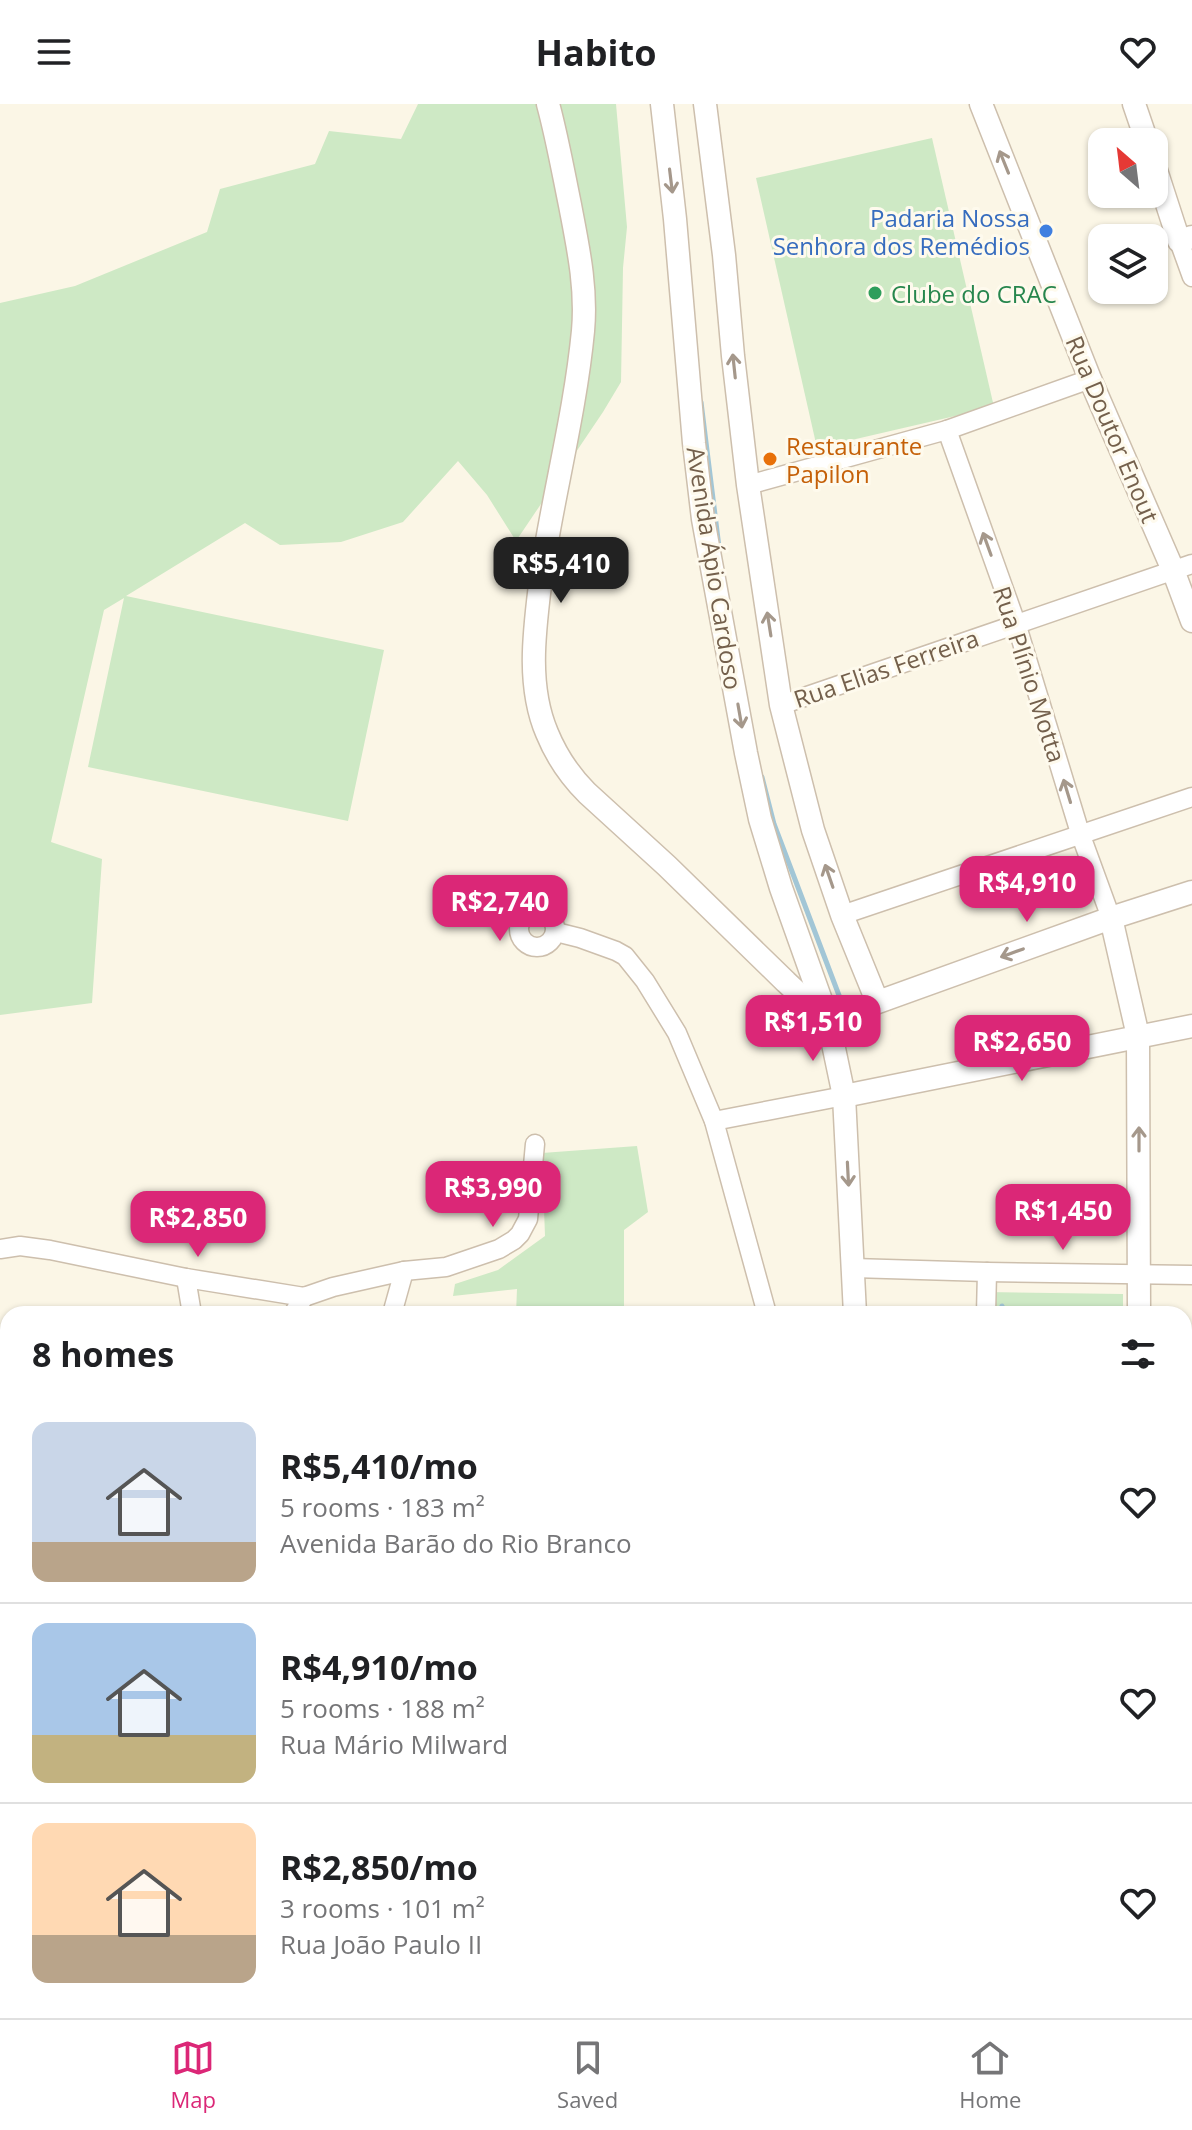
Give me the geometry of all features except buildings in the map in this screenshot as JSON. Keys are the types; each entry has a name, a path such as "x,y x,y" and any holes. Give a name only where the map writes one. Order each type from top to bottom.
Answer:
{"street":[{"path":"548,104 581,258 585,302 577,374 552,508 534,632 535,675 546,731 575,780 828,1020 1192,892"},
{"name":"Avenida Ápio Cardoso","path":"662,104 703,519 760,819 828,1020 844,1096 855,1306"},
{"name":"Avenida Ápio Cardoso","path":"705,104 748,485 781,705 813,830 842,915 877,1001"},
{"name":"Rua Doutor Enout","path":"981,104 1090,379 1182,567 1192,621"},
{"path":"1134,104 1142,128"},
{"path":"1168,197 1186,239 1192,277"},
{"path":"748,485 947,430 1090,379"},
{"name":"Rua Plínio Motta","path":"947,430 1016,623 1080,833 1111,918"},
{"name":"Rua Elias Ferreira","path":"781,705 1182,567"},
{"path":"842,915 1192,797"},
{"path":"1111,918 1138,1036 1139,1306"},
{"path":"556,932 625,956 677,1033 714,1121 765,1306"},
{"path":"714,1121 1192,1026"},
{"path":"0,1249 20,1246 50,1250 186,1278 304,1297 404,1271 446,1267 499,1249 520,1234 528,1219 535,1144"},
{"path":"853,1268 1192,1275"},
{"path":"394,1306 404,1271"},
{"path":"986,1306 987,1272"},
{"path":"186,1278 191,1306"},
{"path":"298,1306 304,1297"}],"green space":[{"path":"418,104 616,104 627,227 623,268 621,382 516,541 487,495 458,461 403,522 341,542 280,545 245,523 126,596 384,650 348,821 88,767 124,598 104,610 51,842 102,859 92,1003 0,1015 0,303 75,286 207,232 220,189 315,164 329,131 401,139"},
{"name":"Clube do CRAC","path":"932,138 994,407 817,448 756,178"},
{"path":"637,1146 648,1212 624,1230 624,1306 516,1306 517,1289 453,1296 455,1284 498,1270 545,1236 542,1153"},
{"path":"986,1292 1123,1294 1123,1306 986,1306"}],"waterway":[{"path":"701,402 719,547"},
{"path":"762,777 774,824 840,998"}],"place":[{"name":"Padaria Nossa Senhora dos Remédios","path":"1046,231"},
{"name":"Clube do CRAC","path":"875,293"},
{"name":"Restaurante Papilon","path":"770,459"}]}
